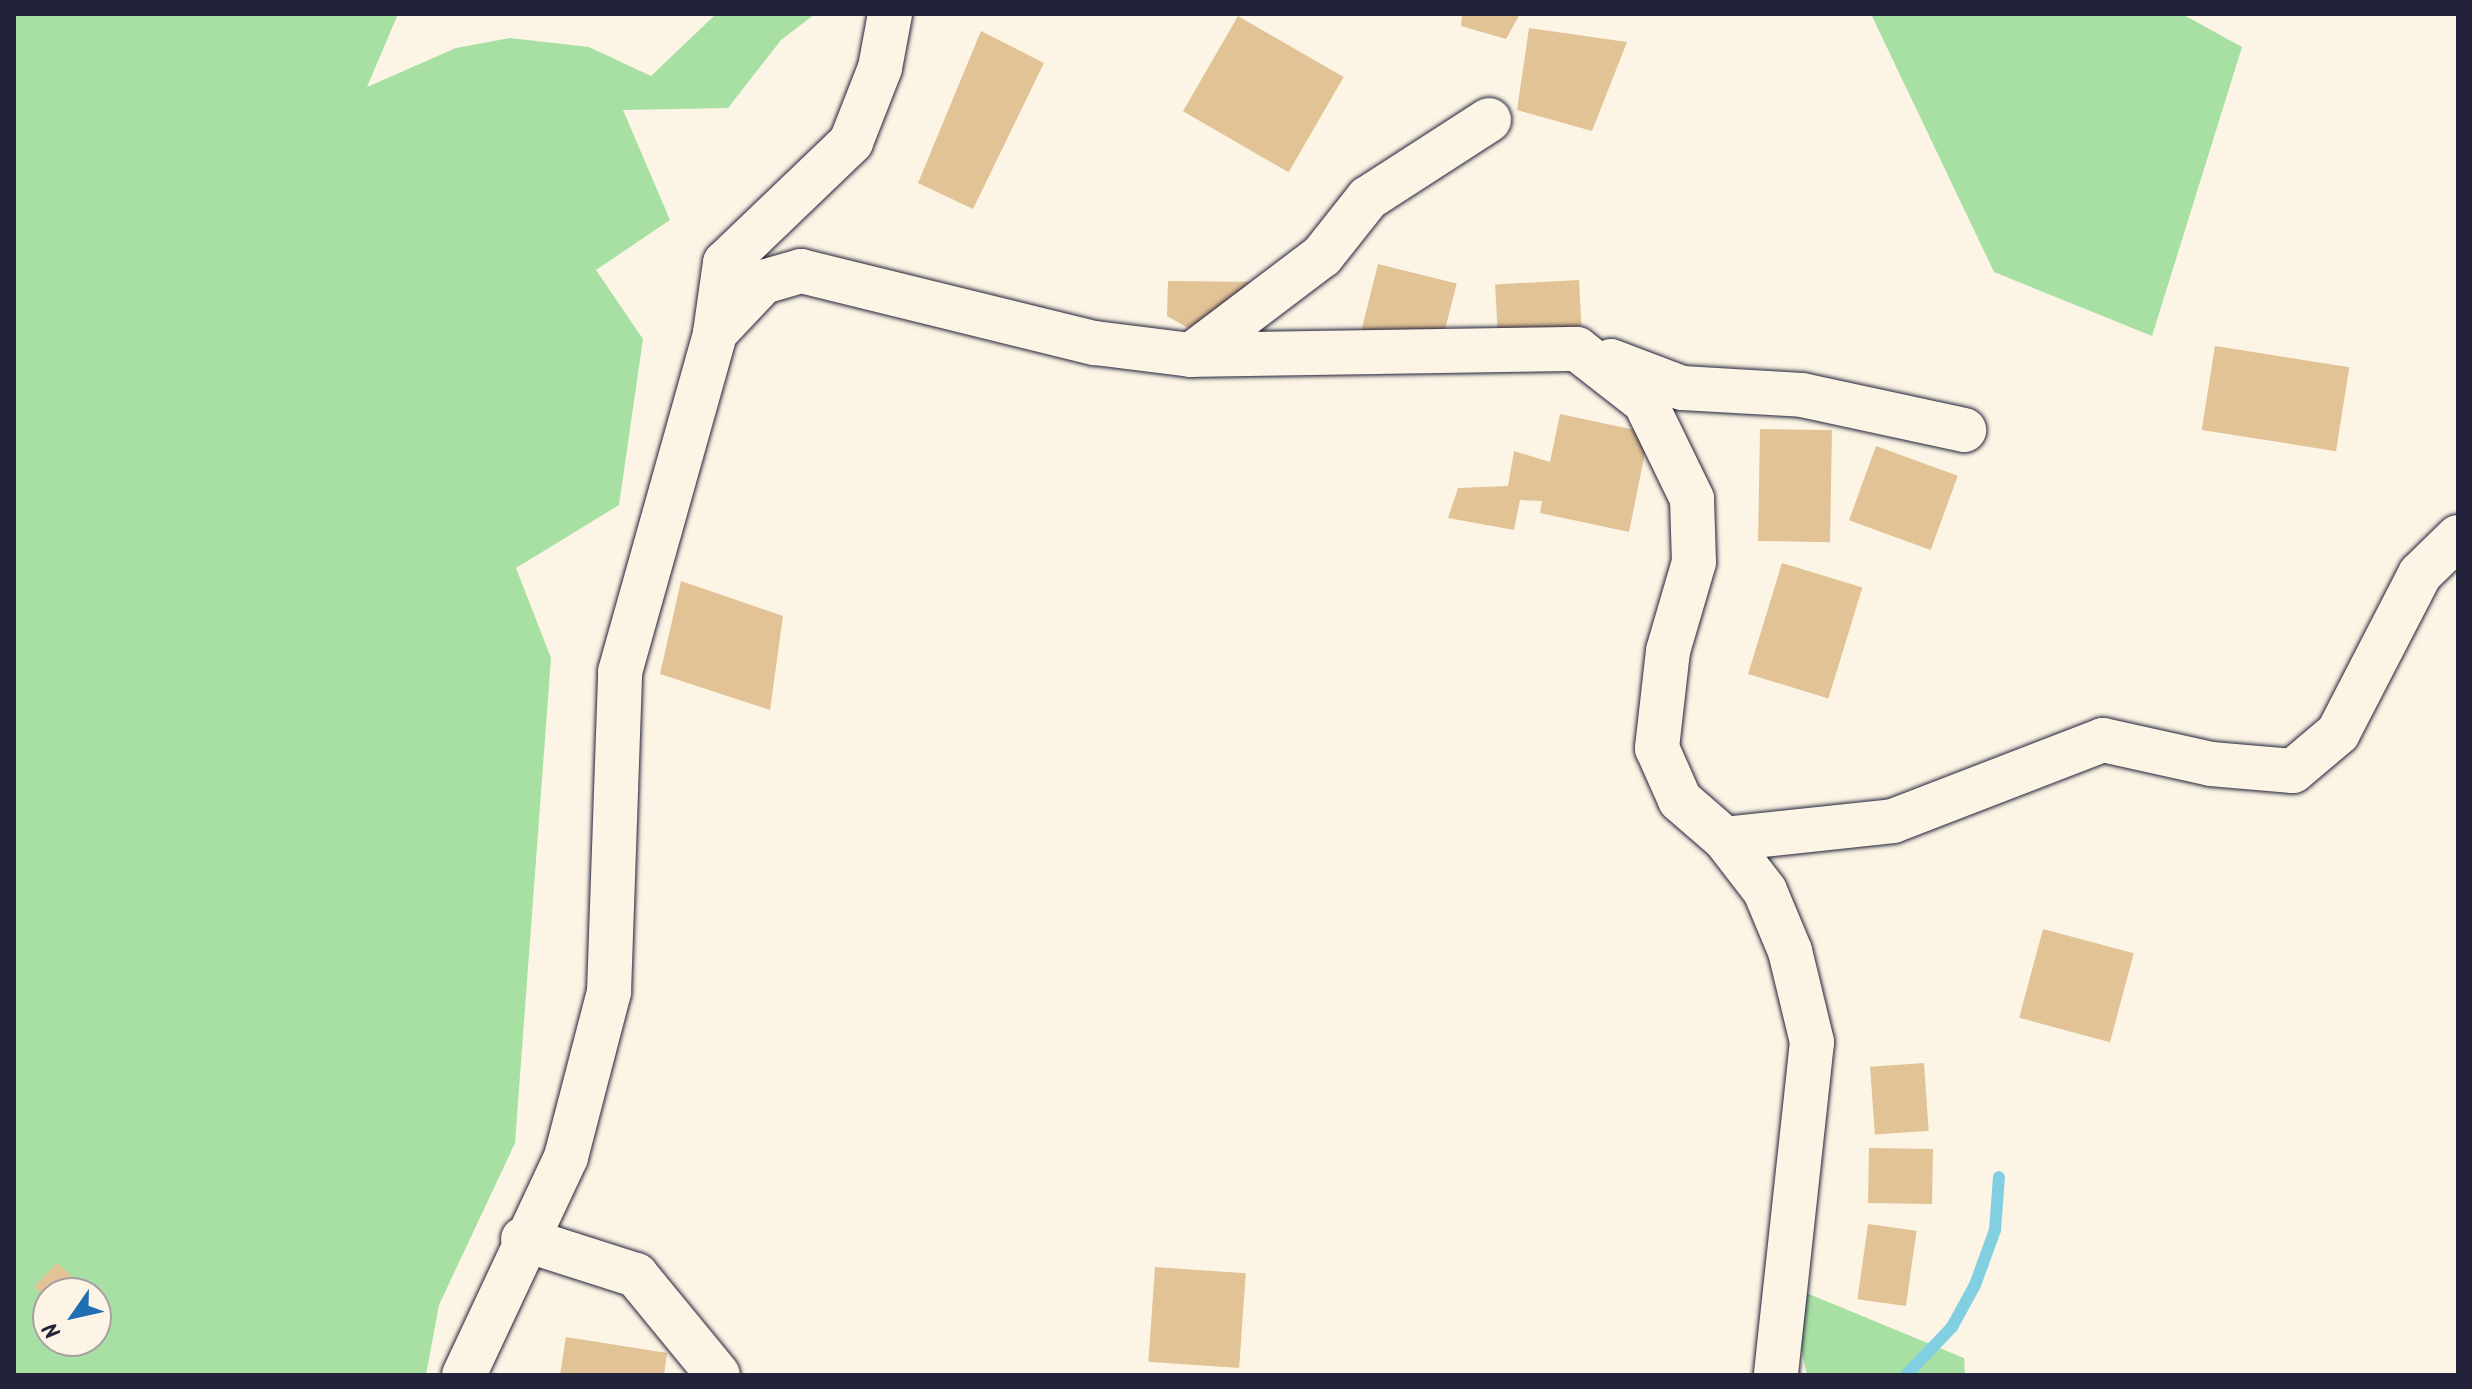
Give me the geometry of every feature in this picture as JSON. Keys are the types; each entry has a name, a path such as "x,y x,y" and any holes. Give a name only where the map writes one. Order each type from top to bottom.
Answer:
{"street":[{"path":"464,1375 523,1239 566,1157 609,992 620,672 715,333 725,263 851,142 880,68 890,14"},
{"path":"1191,355 1322,256 1368,198 1489,120"},
{"path":"715,333 763,282 801,271 1095,343 1191,355 1577,349 1682,388 1802,395 1964,430"},
{"path":"1577,349 1645,402 1692,499 1694,562 1668,651 1657,748 1680,800 1725,839 1765,891 1790,951 1812,1042 1776,1375"},
{"path":"1725,839 1893,821 2103,740 2211,764 2293,771 2338,733 2420,574 2458,537"},
{"path":"523,1239 636,1275 695,1356 718,1375"}],"green space":[{"path":"14,14 398,14 367,87 456,48 510,38 589,47 651,76 716,14 815,14 781,40 728,108 623,110 670,220 596,270 643,339 619,505 516,568 551,658 515,1143 439,1305 426,1375 14,1375"},
{"path":"1871,14 2182,14 2242,47 2152,336 1994,272"},
{"path":"1787,1285 1964,1358 1965,1375 1807,1375"}],"building":[{"path":"1462,14 1520,14 1506,39 1461,26"},
{"path":"1238,16 1344,77 1289,172 1183,111"},
{"path":"1529,28 1627,42 1592,131 1517,110"},
{"path":"981,31 1044,63 973,209 918,183"},
{"path":"1378,264 1457,284 1437,364 1358,345"},
{"path":"1579,280 1583,356 1499,360 1495,284"},
{"path":"1168,281 1266,282 1185,349 1188,328 1167,316"},
{"path":"2215,346 2349,367 2336,451 2202,430"},
{"path":"1560,414 1649,433 1629,532 1540,513 1542,501 1520,500 1514,530 1448,518 1458,488 1508,486 1514,451 1550,462"},
{"path":"1760,429 1832,430 1830,542 1758,541"},
{"path":"1876,446 1958,476 1931,550 1849,520"},
{"path":"1782,563 1862,588 1828,698 1748,674"},
{"path":"681,581 783,616 770,710 660,674"},
{"path":"2043,929 2134,953 2110,1042 2019,1018"},
{"path":"1924,1063 1929,1131 1875,1135 1870,1067"},
{"path":"1869,1148 1933,1149 1932,1204 1868,1203"},
{"path":"1868,1224 1917,1231 1906,1306 1857,1299"},
{"path":"57,1263 73,1277 44,1277"},
{"path":"1155,1267 1246,1273 1239,1368 1148,1362"},
{"path":"566,1337 667,1353 664,1375 560,1375"}],"waterway":[{"path":"1906,1375 1952,1327 1975,1285 1995,1230 1999,1177"}]}
